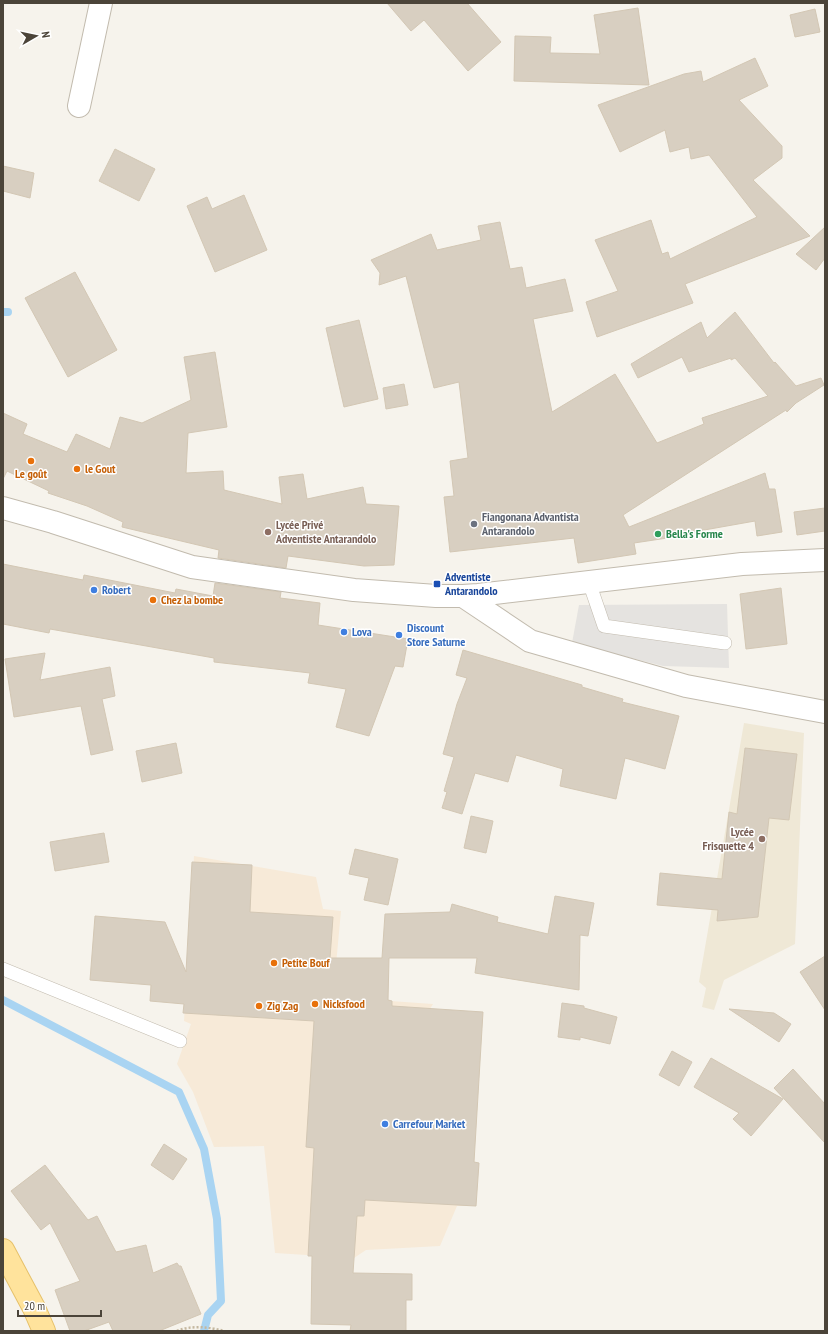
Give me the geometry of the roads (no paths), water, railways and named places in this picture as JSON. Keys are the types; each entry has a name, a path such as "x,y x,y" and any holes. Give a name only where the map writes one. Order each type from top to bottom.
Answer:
{"main road":[{"path":"3,1250 34,1308 44,1331"}],"street":[{"path":"79,106 101,3"},
{"path":"3,508 54,522 192,567 354,590 436,596 463,596 742,564 825,560"},
{"path":"463,596 530,641 686,686 825,712"}],"lane":[{"path":"589,582 604,626 725,643"},
{"path":"3,969 180,1042"}],"waterway":[{"path":"3,312 8,312"},
{"path":"3,1000 179,1092 204,1149 217,1219 221,1301 208,1315 204,1331"}],"place":[{"name":"Le goût","path":"31,461"},
{"name":"le Gout","path":"77,469"},
{"name":"Fiangonana Advantista Antarandolo","path":"474,524"},
{"name":"Lycée Privé Adventiste Antarandolo","path":"268,532"},
{"name":"Bella's Forme","path":"658,534"},
{"name":"Adventiste Antarandolo","path":"437,584"},
{"name":"Robert","path":"94,590"},
{"name":"Chez la bombe","path":"153,600"},
{"name":"Lova","path":"344,632"},
{"name":"Discount Store Saturne","path":"399,635"},
{"name":"Lycée Frisquette 4","path":"762,839"},
{"name":"Petite Bouf","path":"274,963"},
{"name":"Nicksfood","path":"315,1004"},
{"name":"Zig Zag","path":"259,1006"},
{"name":"Carrefour Market","path":"385,1124"}]}
